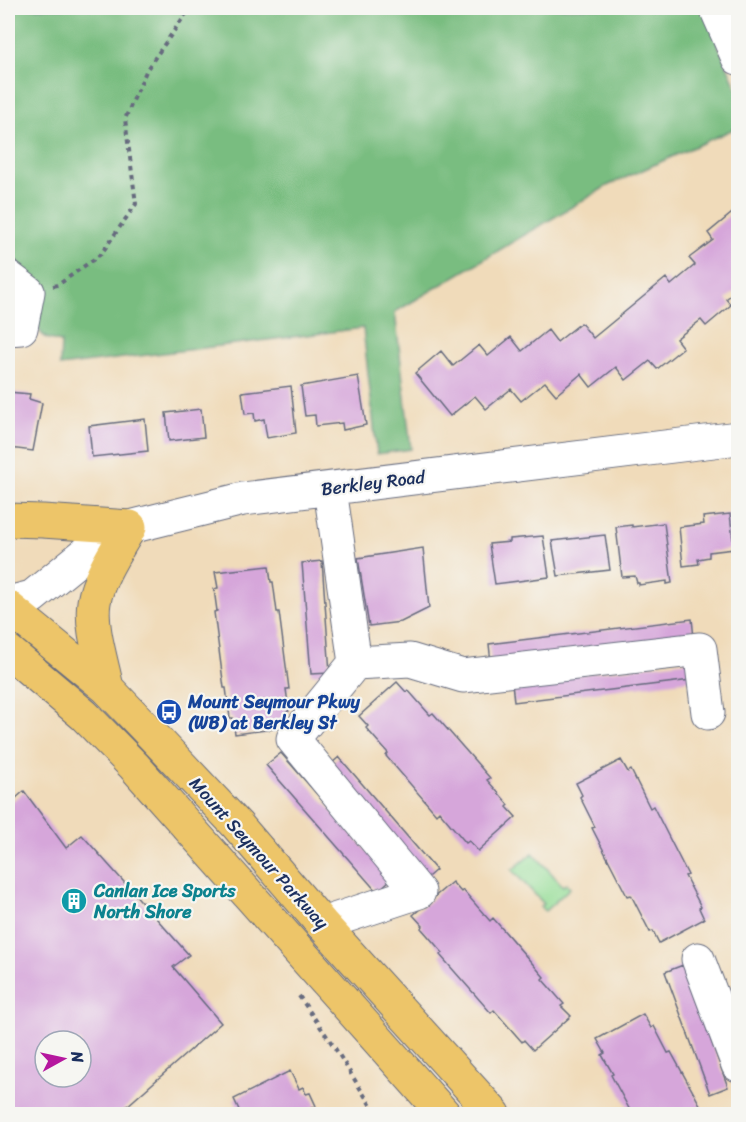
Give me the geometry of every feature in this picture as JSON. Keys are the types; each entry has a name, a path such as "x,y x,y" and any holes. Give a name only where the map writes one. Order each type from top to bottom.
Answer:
{"main road":[{"path":"8,520 130,526 106,570 94,600 93,623 107,688"},
{"name":"Mount Seymour Parkway","path":"17,614 107,688 237,825 322,924 494,1114"},
{"name":"Mount Seymour Parkway","path":"8,651 84,716 134,766 444,1114"}],"street":[{"path":"726,14 738,58"},
{"path":"8,329 21,328 18,284"},
{"name":"Berkley Road","path":"17,614 102,540 130,526 243,499 738,438"},
{"path":"322,924 419,892 293,739 355,663 330,489"},
{"path":"355,663 410,660 463,676 700,649 708,713"},
{"path":"698,959 738,1065"}],"path":[{"path":"18,284 58,285 101,254 136,204 125,119 147,69 190,8"},
{"path":"296,991 376,1114"}],"green space":[{"path":"8,8 702,8 738,91 738,127 607,186 395,312 411,449 377,454 363,328 60,366 61,342 46,338 37,324 8,309"},
{"path":"533,853 563,886 566,884 570,888 545,911 540,907 544,904 512,870"}],"building":[{"path":"737,209 738,289 726,299 731,305 706,326 701,320 676,339 683,348 657,369 650,361 626,380 616,367 591,387 581,374 556,395 545,382 521,401 511,389 486,409 475,396 450,416 415,373 441,351 453,366 479,345 488,356 511,337 522,351 548,330 557,342 581,323 593,338 666,278 671,285 695,265 689,258 713,240 708,233"},
{"path":"358,376 366,425 343,430 342,423 316,426 315,415 305,416 301,386"},
{"path":"291,386 296,433 267,438 264,419 255,421 254,413 245,414 242,392"},
{"path":"8,392 30,394 29,399 42,403 33,451 8,449"},
{"path":"201,409 204,437 169,441 166,413"},
{"path":"145,419 148,451 92,457 89,426"},
{"path":"730,514 734,549 709,552 709,557 698,559 699,564 683,566 679,527 704,524 703,517"},
{"path":"664,523 672,583 667,584 667,581 639,585 635,576 622,577 616,527"},
{"path":"605,535 610,570 558,576 552,541"},
{"path":"543,536 549,577 495,584 489,544 510,542 510,539"},
{"path":"423,548 429,608 401,622 369,626 358,558"},
{"path":"322,561 330,673 311,674 302,563"},
{"path":"269,566 277,612 279,612 289,689 286,689 289,711 286,712 288,727 235,734 233,718 230,718 226,688 224,688 214,612 217,611 214,589 218,588 215,572"},
{"path":"692,619 694,638 491,663 489,644"},
{"path":"697,660 699,679 514,702 512,683"},
{"path":"397,682 406,692 408,690 430,715 433,713 490,778 487,780 509,805 507,807 516,817 478,851 469,841 466,843 439,811 436,814 386,756 388,753 366,728 368,726 359,716"},
{"path":"281,753 391,879 377,892 266,765"},
{"path":"339,757 436,870 422,882 325,769"},
{"path":"621,760 628,772 631,770 650,808 653,806 688,875 685,876 701,907 699,908 704,919 659,943 653,931 650,932 631,895 627,896 592,828 595,827 580,797 582,795 576,783"},
{"name":"Canlan Ice Sports North Shore","path":"24,791 66,848 82,835 189,955 173,967 221,1023 118,1114 8,1114 8,805"},
{"path":"452,882 461,892 463,890 490,921 493,918 544,977 542,979 564,1004 561,1006 571,1016 533,1050 524,1040 522,1042 494,1010 491,1013 440,955 443,953 413,915"},
{"path":"683,965 728,1087 710,1094 665,972"},
{"path":"643,1014 651,1028 654,1026 668,1053 671,1052 705,1114 632,1114 611,1075 613,1074 602,1055 605,1053 597,1039"},
{"path":"290,1071 299,1089 303,1087 306,1094 310,1093 316,1106 299,1114 241,1114 234,1099"}],"place":[{"name":"Mount Seymour Pkwy (WB) at Berkley St","path":"169,712"},
{"name":"Canlan Ice Sports North Shore","path":"74,901"}]}
